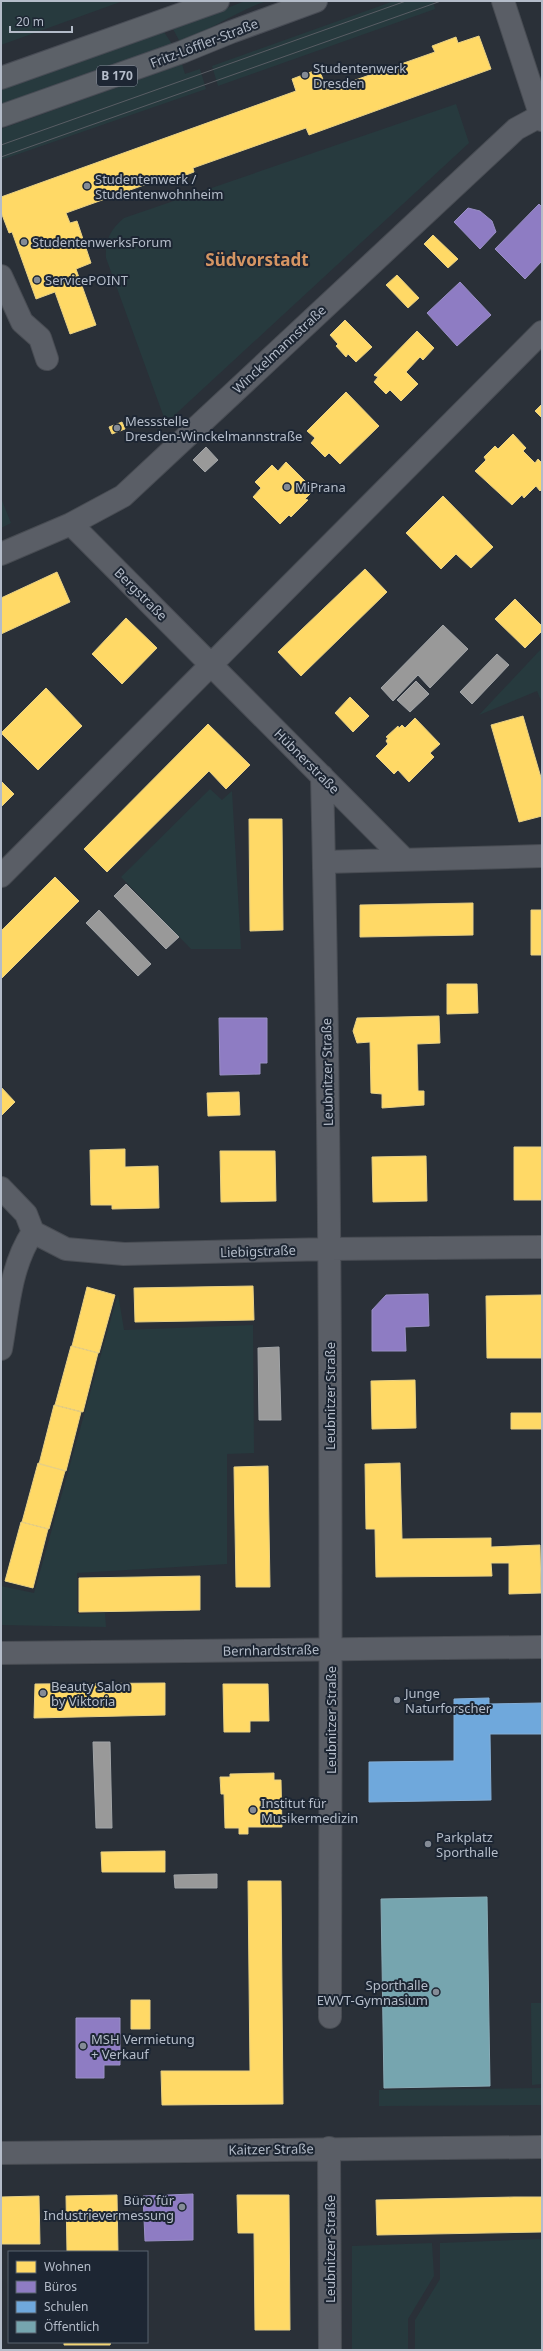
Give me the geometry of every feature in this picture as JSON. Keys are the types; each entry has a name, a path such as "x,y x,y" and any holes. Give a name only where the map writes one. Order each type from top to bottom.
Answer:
{"main road":[{"path":"1,78 218,1"},
{"name":"Fritz-Löffler-Straße","path":"1,116 182,52 231,32 316,1"}],"street":[{"path":"503,1 541,118"},
{"name":"Winckelmannstraße","path":"1,554 71,524 122,496 516,129 541,118"},
{"path":"1,276 22,322 40,338 47,359"},
{"path":"1,876 210,664 542,332"},
{"name":"Bergstraße","path":"71,524 210,664"},
{"name":"Hübnerstraße","path":"210,664 403,858"},
{"name":"Leubnitzer Straße","path":"322,776 330,1249 332,1649 330,2017"},
{"path":"324,862 403,858 542,856"},
{"path":"1,1188 26,1214 33,1232 23,1247 15,1274 1,1349"},
{"name":"Liebigstraße","path":"33,1232 66,1249 124,1254 330,1249 542,1247"},
{"name":"Bernhardstraße","path":"1,1653 542,1647"},
{"name":"Kaitzer Straße","path":"1,2153 329,2148 542,2147"},
{"name":"Leubnitzer Straße","path":"329,2148 330,2350"}],"green space":[{"path":"1,1 123,1 1,45"},
{"path":"245,1 267,1 245,10 180,42 173,29"},
{"path":"394,1 433,1 435,9 218,86 212,66"},
{"path":"164,32 172,44 1,105 1,89"},
{"path":"182,64 185,74 200,69 206,89 1,160 1,129"},
{"path":"456,104 469,143 166,423 106,258 106,246 109,236 115,227 124,218"},
{"path":"1,498 11,523 1,528"},
{"path":"542,648 542,703 537,691 479,715"},
{"path":"210,789 222,800 232,791 241,949 191,949 121,877"},
{"path":"118,1294 124,1330 253,1325 254,1453 227,1454 227,1564 77,1573 77,1614 105,1613 106,1627 1,1625 1,1586 34,1593"},
{"path":"531,2003 542,2003 542,2084 532,2085"},
{"path":"542,2088 542,2105 379,2106 379,2090"},
{"path":"542,2239 542,2350 415,2350 415,2320 440,2279 440,2243"},
{"path":"432,2243 434,2276 408,2319 408,2350 352,2350 352,2246"}],"building: Wohnen":[{"name":"Studentenwerk / Studentenwohnheim","path":"479,36 491,69 309,135 306,128 193,168 194,172 170,181 169,176 66,213 70,223 77,221 91,263 76,269 96,325 70,334 55,292 36,299 12,232 9,233 1,212 1,197 296,91 292,79 319,69 327,90 435,52 432,46 456,37 458,43"},
{"path":"433,235 458,259 448,268 424,244"},
{"path":"397,275 419,298 408,308 386,285"},
{"path":"345,320 372,347 356,362 348,354 346,357 336,346 338,344 330,335"},
{"path":"417,331 434,348 423,360 420,357 406,372 418,384 401,401 390,390 386,394 374,382 378,377 374,375"},
{"path":"346,392 379,426 340,464 329,453 325,457 311,443 315,438 307,431"},
{"path":"542,404 542,418 535,411"},
{"name":"Messstelle Dresden-Winckelmannstraße","path":"122,422 125,429 112,434 109,427"},
{"path":"513,434 526,448 523,451 535,463 538,459 542,463 542,489 540,491 536,486 524,498 522,495 512,505 475,471 486,460 484,457 495,446 498,449"},
{"path":"286,462 314,490 305,499 308,500 291,517 289,515 280,524 253,497 261,488 255,482 272,465 278,471"},
{"path":"443,496 493,547 471,568 456,554 441,569 406,533"},
{"path":"365,569 387,592 301,676 278,652"},
{"path":"57,572 70,602 1,634 1,598"},
{"path":"515,599 542,626 542,631 525,648 495,619"},
{"path":"126,618 157,648 122,684 92,654"},
{"path":"46,688 82,726 38,770 1,733"},
{"path":"350,697 369,716 353,732 335,713"},
{"path":"523,716 542,781 542,816 519,822 491,725"},
{"path":"415,718 440,744 430,753 434,757 409,782 398,770 394,774 376,756 388,744 386,741 388,738 386,737 398,726 399,728 402,725 405,728"},
{"path":"208,724 250,765 226,789 209,771 107,872 84,849"},
{"path":"1,781 14,794 1,807"},
{"path":"249,819 282,819 283,930 250,931"},
{"path":"55,877 79,901 1,979 1,931"},
{"path":"473,903 473,935 360,937 360,905"},
{"path":"531,910 542,910 542,955 531,955"},
{"path":"447,984 477,984 478,1013 447,1014"},
{"path":"439,1016 440,1043 417,1044 418,1091 424,1091 424,1105 382,1108 382,1094 371,1093 370,1042 357,1043 353,1031 357,1018"},
{"path":"1,1087 15,1102 1,1116"},
{"path":"239,1092 240,1115 208,1116 207,1093"},
{"path":"514,1147 542,1147 542,1200 514,1200"},
{"path":"125,1149 125,1167 158,1166 159,1208 112,1209 112,1205 91,1205 90,1150"},
{"path":"220,1151 275,1151 276,1201 221,1202"},
{"path":"426,1156 427,1201 373,1202 372,1157"},
{"path":"253,1286 254,1320 135,1322 134,1288"},
{"path":"87,1287 115,1295 99,1353 72,1346"},
{"path":"542,1295 542,1358 487,1358 486,1296"},
{"path":"71,1346 98,1353 83,1412 55,1405"},
{"path":"415,1380 416,1428 372,1429 371,1381"},
{"path":"54,1405 81,1412 66,1471 39,1464"},
{"path":"511,1413 542,1413 542,1429 511,1429"},
{"path":"38,1463 65,1471 49,1529 22,1522"},
{"path":"400,1463 402,1539 491,1538 491,1547 540,1545 541,1593 509,1594 509,1563 491,1563 492,1576 376,1577 375,1529 366,1529 365,1464"},
{"path":"268,1466 270,1587 236,1587 234,1467"},
{"path":"21,1522 48,1529 33,1588 5,1581"},
{"path":"200,1576 200,1610 79,1612 79,1578"},
{"path":"165,1683 165,1715 34,1718 35,1684"},
{"path":"223,1684 268,1684 269,1721 250,1721 250,1732 224,1732"},
{"name":"Institut für Musikermedizin","path":"274,1773 274,1780 281,1780 282,1827 248,1827 248,1834 239,1834 239,1828 225,1828 224,1794 221,1794 220,1777 230,1777 230,1774"},
{"path":"165,1851 165,1872 102,1872 101,1852"},
{"path":"248,1881 281,1881 283,2104 162,2105 161,2071 250,2071"},
{"path":"131,2000 150,2000 150,2029 131,2029"},
{"path":"117,2195 118,2251 67,2251 66,2196"},
{"path":"237,2195 289,2195 290,2330 255,2330 254,2233 238,2233"},
{"path":"39,2196 40,2244 1,2244 1,2197"},
{"path":"542,2197 542,2232 377,2235 376,2200"},
{"path":"64,2343 111,2343 110,2345 64,2345"}],"building: Büros":[{"path":"539,204 542,207 542,261 525,279 495,249"},
{"path":"468,208 480,211 492,221 496,232 480,249 454,222"},
{"path":"460,282 491,315 457,346 427,313"},
{"path":"219,1018 267,1018 267,1063 260,1063 260,1074 220,1075"},
{"path":"428,1294 429,1326 405,1327 406,1351 372,1351 372,1310 386,1295"},
{"path":"76,2018 120,2018 120,2065 104,2065 104,2078 76,2078"},
{"path":"193,2194 193,2240 145,2241 143,2196"}],"building: Schulen":[{"path":"489,1698 489,1704 542,1703 542,1734 490,1734 491,1800 369,1802 369,1762 454,1761 454,1699"}],"building: Öffentlich":[{"name":"Sporthalle EWVT-Gymnasium","path":"487,1897 490,2086 384,2088 381,1899"}],"building: Industrie":[{"path":"206,447 218,460 205,472 193,460"},
{"path":"443,625 468,649 430,688 418,675 393,701 381,688"},
{"path":"497,654 509,665 472,704 460,692"},
{"path":"416,681 429,694 410,712 397,700"},
{"path":"126,884 179,937 166,949 114,896"},
{"path":"99,910 151,964 138,976 86,923"},
{"path":"279,1347 281,1420 259,1420 258,1348"},
{"path":"93,1742 110,1742 112,1828 96,1828"},
{"path":"217,1874 217,1888 175,1888 174,1875"}],"tram line":[{"path":"1,145 406,1"},
{"path":"1,157 441,1"}],"place":[{"name":"Studentenwerk Dresden","path":"305,75"},
{"name":"Studentenwerk / Studentenwohnheim","path":"87,186"},
{"name":"StudentenwerksForum","path":"24,242"},
{"name":"ServicePOINT","path":"37,280"},
{"name":"Messstelle Dresden-Winckelmannstraße","path":"117,428"},
{"name":"MiPrana","path":"287,487"},
{"name":"Beauty Salon by Viktoria","path":"43,1693"},
{"name":"Junge Naturforscher","path":"397,1700"},
{"name":"Institut für Musikermedizin","path":"253,1810"},
{"name":"Parkplatz Sporthalle","path":"428,1844"},
{"name":"Sporthalle EWVT-Gymnasium","path":"436,1992"},
{"name":"MSH Vermietung + Verkauf","path":"83,2046"},
{"name":"Büro für Industrievermessung","path":"182,2207"}],"district":[{"name":"Südvorstadt","path":"257,260"}]}
